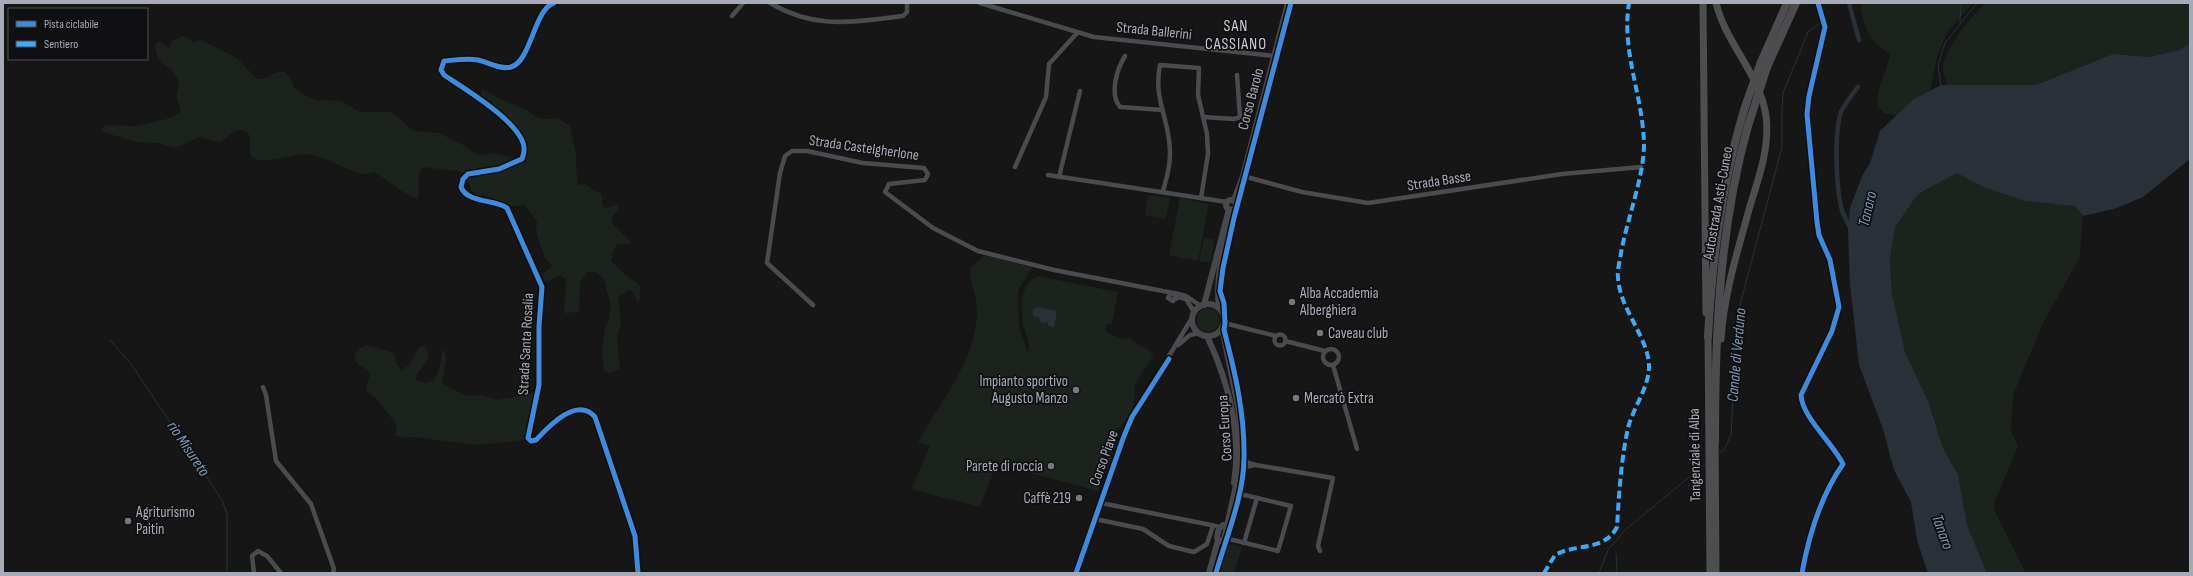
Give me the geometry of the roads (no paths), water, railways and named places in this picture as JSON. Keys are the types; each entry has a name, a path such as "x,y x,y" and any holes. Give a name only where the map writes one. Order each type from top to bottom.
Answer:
{"highway":[{"name":"Tangenziale di Alba","path":"1703,3 1710,573"},
{"name":"Tangenziale di Alba","path":"1716,3 1729,36 1752,74 1760,93 1766,117 1767,132 1762,164 1726,293 1721,334 1715,442 1716,573"},
{"name":"Autostrada Asti-Cuneo","path":"1715,442 1717,323 1721,272 1732,188 1764,65 1786,3"},
{"name":"Autostrada Asti-Cuneo","path":"1708,337 1720,211 1726,178 1746,104 1796,3"}],"main road":[{"name":"Corso Barolo","path":"1230,201 1243,176 1288,3"},
{"path":"1231,209 1220,266 1218,291 1219,308 1223,316 1223,325 1215,334 1206,336 1194,327 1193,315 1203,305 1231,209 1236,204 1230,201 1226,205 1231,209"},
{"path":"1203,305 1212,304 1219,308"},
{"name":"Corso Europa","path":"1221,526 1236,493 1240,455 1239,412 1223,325"},
{"name":"Corso Europa","path":"1206,336 1227,387 1236,436 1234,479 1221,526"},
{"path":"1213,573 1222,540 1221,526"},
{"path":"1209,573 1222,540"}],"street":[{"name":"Strada Santa Rosalia","path":"554,3 544,13 520,60 513,67 503,68 478,60 462,59 444,61 441,70 444,75 479,99 510,125 520,137 525,149 522,159 513,164 468,174 462,179 461,187 468,195 501,204 507,208 542,287 539,326 539,385 528,438 531,441 536,440 562,417 577,410 587,411 595,417 635,536 638,573"},
{"path":"732,16 743,3"},
{"path":"770,3 787,13 806,19 838,23 903,16 907,12 907,3"},
{"name":"Strada Ballerini","path":"980,3 1094,37 1275,56"},
{"path":"1015,167 1046,98 1049,64 1077,33"},
{"path":"1125,56 1115,84 1117,103 1120,107 1162,110"},
{"path":"1163,191 1169,168 1170,153 1169,139 1157,80 1160,65 1199,68 1198,95 1207,134 1208,154 1201,198"},
{"path":"1203,117 1234,119 1240,117 1237,76"},
{"path":"1059,177 1080,91"},
{"name":"Strada Castelgherlone","path":"813,305 767,263 780,174 785,156 792,151 807,151 863,163 924,168 928,174 925,180 889,184 885,192 933,228 978,251 1048,268 1160,290 1171,294"},
{"name":"Strada Basse","path":"1243,176 1302,192 1368,203 1562,174 1641,167"},
{"path":"1048,175 1230,201"},
{"path":"1171,294 1186,296 1203,305"},
{"path":"1171,294 1171,301 1179,297 1186,299 1193,315 1173,351"},
{"path":"1171,294 1176,299"},
{"path":"1223,325 1276,336 1283,335 1285,342"},
{"path":"1173,351 1190,335 1200,333"},
{"path":"1276,336 1274,341 1277,345 1282,345 1285,342 1325,351 1333,348 1339,354 1339,359 1333,364 1327,364 1323,355 1325,351"},
{"name":"Corso Piave","path":"1076,573 1132,417 1173,351"},
{"path":"1333,364 1357,449"},
{"path":"262,387 266,395 276,461 311,504 334,569 334,573"},
{"path":"1240,455 1248,463 1256,465 1333,478 1318,546 1320,551"},
{"path":"1239,472 1246,466 1256,465"},
{"path":"1222,540 1244,543 1278,551 1291,506 1236,493"},
{"path":"1244,543 1257,498"},
{"path":"1095,519 1143,529 1169,546 1194,552 1207,544 1221,526 1101,503"},
{"path":"254,573 252,556 258,551 267,556 281,573"}],"water":[{"name":"Tanaro","path":"2190,43 2190,159 2143,197 2114,209 2083,216 2075,206 2025,201 1983,187 1957,173 1918,194 1895,227 1890,259 1892,294 1905,352 1928,401 1943,448 1958,475 1967,525 1987,573 1928,573 1917,540 1911,502 1894,470 1883,429 1859,365 1850,284 1848,231 1850,208 1862,176 1870,163 1880,131 1914,99 1941,85 2036,85 2113,54 2148,57 2180,50"},
{"path":"1038,307 1057,311 1054,327 1048,326 1048,322 1041,323 1039,317 1033,316 1033,310"}],"waterway":[{"name":"Canale di Verduno","path":"1849,3 1859,40"},
{"path":"1960,22 1961,3"},
{"path":"1941,86 1938,65 1945,43 1977,3"},
{"name":"Canale di Verduno","path":"1719,453 1724,450 1731,435 1737,321 1782,147 1783,93 1808,32 1819,24"},
{"name":"Canale di Verduno","path":"1851,230 1843,212 1838,189 1837,133 1841,112 1858,87"},
{"name":"rio Misureto","path":"110,340 131,364 222,500 227,514 227,573"},
{"name":"Canale di Verduno","path":"1599,573 1608,550 1625,530 1705,464"},
{"path":"1616,554 1617,573"}],"place":[{"name":"Alba Accademia Alberghiera","path":"1292,302"},
{"name":"Caveau club","path":"1320,333"},
{"name":"Impianto sportivo Augusto Manzo","path":"1076,390"},
{"name":"Mercatò Extra","path":"1296,398"},
{"name":"Parete di roccia","path":"1051,466"},
{"name":"Caffè 219","path":"1079,498"},
{"name":"Agriturismo Paitin","path":"128,521"}],"district":[{"name":"SAN CASSIANO","path":"1236,35"}]}
